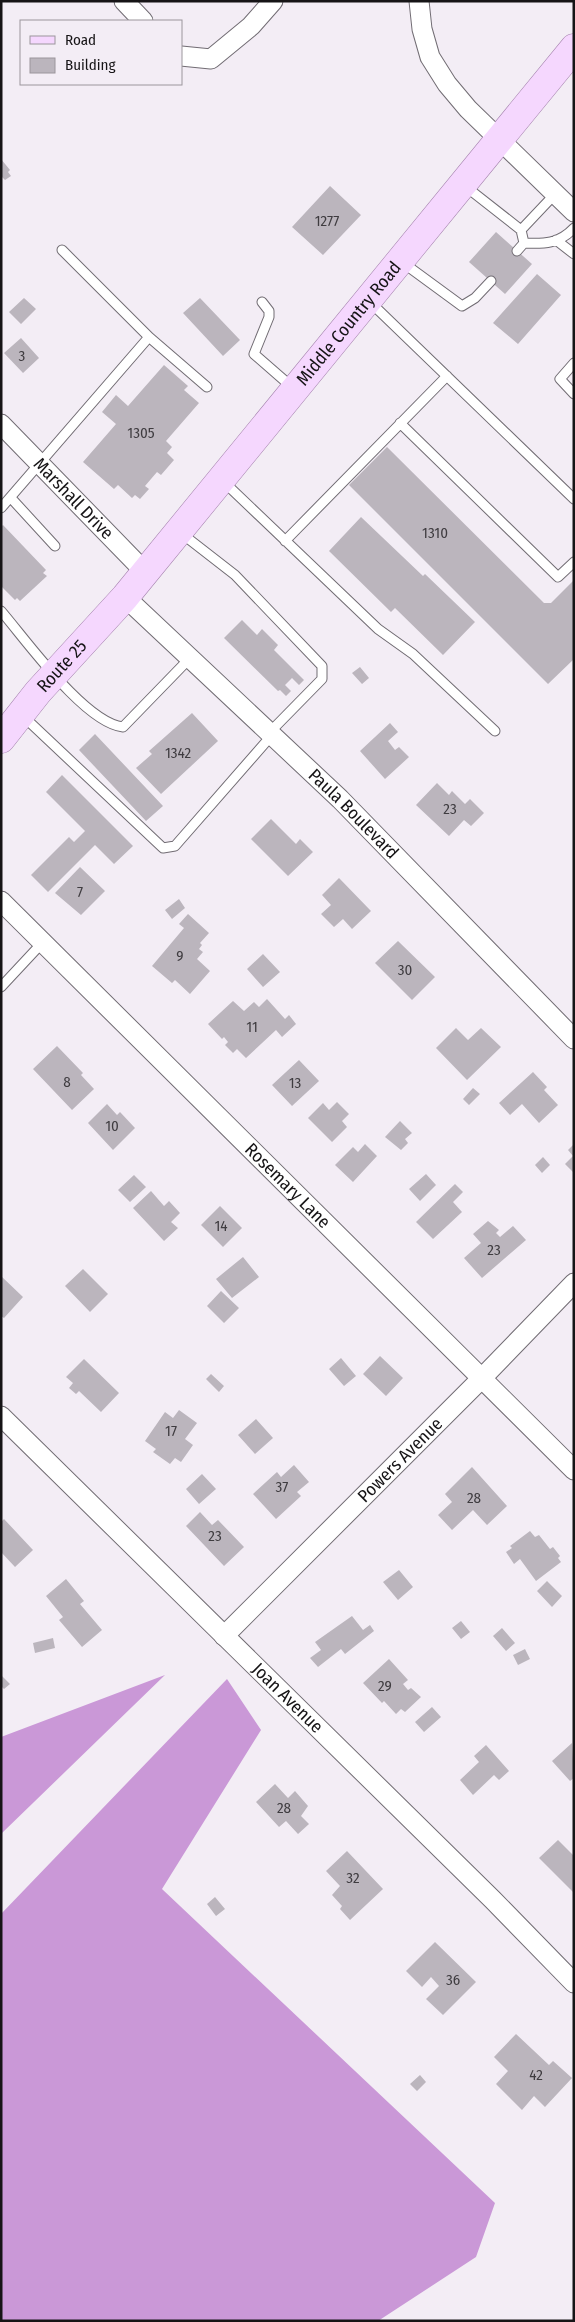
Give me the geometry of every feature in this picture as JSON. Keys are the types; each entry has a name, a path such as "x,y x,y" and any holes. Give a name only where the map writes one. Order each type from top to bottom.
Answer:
{"main road":[{"name":"Middle Country Road","path":"125,598 144,572 222,480 367,299 463,185 574,48"},
{"name":"Route 25","path":"1,738 53,676 125,598"}],"street":[{"path":"124,1 142,20"},
{"path":"182,56 211,60 251,26 273,1"},
{"path":"419,1 422,30 430,57 447,84 468,109 574,212"},
{"name":"Marshall Drive","path":"1,424 144,572"},
{"name":"Paula Boulevard","path":"125,598 340,799 574,1039"},
{"name":"Rosemary Lane","path":"1,901 574,1470"},
{"name":"Powers Avenue","path":"224,1636 481,1379 574,1283"},
{"name":"Joan Avenue","path":"1,1416 493,1900 574,1983"}],"lane":[{"path":"463,185 521,230 524,243"},
{"path":"521,230 555,194"},
{"path":"524,243 548,244 568,234 574,228"},
{"path":"556,240 574,254"},
{"path":"517,251 524,243"},
{"path":"62,250 149,336 206,387"},
{"path":"400,260 462,306 475,298 491,281"},
{"path":"367,299 574,499"},
{"path":"262,302 269,311 270,318 254,354 295,390"},
{"path":"1,508 149,336"},
{"path":"574,363 560,379 574,394"},
{"path":"285,541 447,376"},
{"path":"400,423 558,578 574,562"},
{"path":"222,480 378,629 413,654 495,731"},
{"path":"11,498 55,546"},
{"path":"21,714 163,848 176,846 270,734 322,679 322,666 235,575 179,531"},
{"path":"1,611 53,676 94,713 114,726 123,727 190,658"},
{"path":"1,987 43,942"}],"shaded area":[{"path":"165,1675 1,1834 1,1737"},
{"path":"227,1679 261,1730 162,1889 495,2203 476,2257 378,2321 1,2321 1,1914"}],"building":[{"path":"1,159 10,170 8,172 11,176 5,180 1,176"},
{"path":"330,186 361,215 323,255 292,227"},
{"path":"496,232 532,264 505,294 469,262"},
{"path":"537,274 561,295 518,344 493,323"},
{"path":"24,298 36,309 21,324 9,312"},
{"path":"200,298 240,340 223,356 183,313"},
{"path":"21,338 39,358 23,373 4,353"},
{"path":"164,365 188,386 184,390 199,403 166,441 172,447 167,453 174,460 161,475 157,472 145,486 149,489 140,499 135,495 132,498 118,485 114,489 83,462 116,424 102,412 116,395 128,406"},
{"path":"387,447 544,603 551,603 574,580 574,659 548,684 349,485"},
{"path":"361,517 475,622 443,655 395,608 391,612 329,551"},
{"path":"3,525 46,570 43,573 47,576 20,601 17,598 15,600 1,586 1,527"},
{"path":"242,620 257,635 262,629 278,645 274,650 304,680 299,685 292,678 285,685 291,691 286,696 280,690 278,691 224,638"},
{"path":"360,667 369,678 362,684 352,673"},
{"path":"192,713 218,741 161,794 136,768 152,754 149,751"},
{"path":"390,723 398,732 388,741 395,750 399,747 409,757 385,779 360,751"},
{"path":"95,734 163,806 146,821 79,750"},
{"path":"62,775 133,846 114,864 95,845 48,892 31,875 69,837 74,842 85,831 46,792"},
{"path":"437,783 449,795 452,791 465,804 470,799 484,813 471,826 464,820 449,836 416,805"},
{"path":"271,819 296,844 300,839 313,852 288,876 251,839"},
{"path":"80,867 105,891 81,915 55,893"},
{"path":"339,878 371,911 352,929 343,919 334,927 321,914 331,905 322,895"},
{"path":"179,899 185,908 172,919 165,910"},
{"path":"188,914 209,933 200,943 202,945 199,949 203,952 197,959 210,971 190,994 175,980 172,983 152,966 184,928 179,924"},
{"path":"398,941 435,977 412,1000 375,963"},
{"path":"263,954 280,972 263,987 247,969"},
{"path":"267,999 285,1019 289,1015 296,1024 282,1037 276,1030 246,1058 237,1049 233,1053 225,1045 228,1042 224,1037 222,1039 208,1024 233,1001 244,1011 254,1002 259,1007"},
{"path":"456,1028 468,1040 481,1028 501,1047 467,1080 436,1048"},
{"path":"57,1046 83,1073 81,1075 94,1089 72,1110 33,1069"},
{"path":"299,1060 319,1081 292,1106 272,1085"},
{"path":"533,1072 547,1087 544,1090 558,1105 539,1123 522,1104 510,1115 499,1103"},
{"path":"473,1088 480,1094 469,1105 463,1099"},
{"path":"337,1102 349,1114 342,1121 347,1127 332,1142 308,1118 323,1103 329,1110"},
{"path":"107,1104 117,1115 120,1112 135,1128 113,1150 88,1123"},
{"path":"400,1121 412,1133 405,1139 408,1143 401,1150 385,1137"},
{"path":"365,1144 377,1156 353,1182 335,1165 353,1147 358,1152"},
{"path":"574,1144 574,1173 565,1164 573,1156 568,1150"},
{"path":"543,1157 550,1165 542,1173 535,1165"},
{"path":"426,1174 436,1185 420,1201 409,1189"},
{"path":"134,1175 146,1187 130,1202 118,1190"},
{"path":"455,1184 463,1192 453,1202 462,1212 433,1239 416,1222"},
{"path":"151,1191 164,1206 169,1201 180,1213 171,1222 178,1228 164,1241 133,1208"},
{"path":"220,1206 242,1228 223,1247 201,1225"},
{"path":"488,1221 499,1230 496,1233 500,1237 513,1226 526,1240 482,1278 464,1258 481,1243 473,1234"},
{"path":"243,1257 259,1277 232,1298 216,1279"},
{"path":"83,1269 108,1294 90,1312 65,1286"},
{"path":"1,1276 23,1297 4,1318 1,1316"},
{"path":"221,1291 239,1308 224,1323 207,1306"},
{"path":"380,1356 403,1378 386,1396 363,1374"},
{"path":"341,1358 356,1376 344,1386 329,1369"},
{"path":"84,1359 119,1393 101,1412 79,1391 76,1394 69,1388 73,1383 66,1377"},
{"path":"211,1374 224,1386 219,1392 206,1379"},
{"path":"179,1410 197,1423 185,1439 193,1445 181,1462 175,1458 170,1464 153,1452 156,1449 145,1441 165,1412 173,1418"},
{"path":"256,1419 273,1438 255,1454 238,1435"},
{"path":"294,1465 309,1482 297,1492 301,1496 276,1519 253,1494 277,1472 281,1477"},
{"path":"472,1467 507,1506 487,1525 473,1510 452,1530 438,1515 452,1502 445,1494"},
{"path":"202,1474 216,1489 199,1504 186,1489"},
{"path":"200,1512 212,1525 218,1520 244,1547 224,1566 186,1526"},
{"path":"4,1519 33,1550 15,1567 1,1552 1,1522"},
{"path":"530,1531 535,1537 539,1535 550,1549 553,1547 560,1556 558,1558 561,1562 536,1581 520,1559 514,1564 506,1552 512,1548 510,1546"},
{"path":"399,1570 413,1587 398,1600 383,1582"},
{"path":"66,1579 84,1601 80,1604 102,1630 82,1647 59,1620 63,1617 46,1596"},
{"path":"547,1581 562,1596 552,1607 537,1591"},
{"path":"352,1616 363,1630 370,1625 374,1631 345,1654 341,1649 318,1667 310,1658 321,1650 315,1642"},
{"path":"461,1621 470,1632 461,1639 452,1628"},
{"path":"502,1628 515,1643 506,1651 493,1636"},
{"path":"53,1638 55,1648 35,1653 33,1643"},
{"path":"525,1649 530,1659 518,1665 513,1655"},
{"path":"389,1659 408,1680 403,1684 408,1690 411,1688 421,1697 405,1712 401,1709 396,1714 384,1701 382,1703 363,1683"},
{"path":"1,1675 10,1684 4,1689 1,1686"},
{"path":"432,1707 441,1717 424,1732 415,1722"},
{"path":"572,1743 574,1778 570,1781 552,1761"},
{"path":"486,1745 509,1771 499,1780 494,1775 473,1795 460,1780 479,1762 474,1756"},
{"path":"275,1784 288,1798 295,1791 308,1806 301,1816 309,1824 298,1834 286,1821 279,1827 256,1802"},
{"path":"558,1840 574,1856 574,1893 539,1858"},
{"path":"347,1851 383,1889 350,1920 340,1909 342,1906 332,1895 340,1886 326,1871"},
{"path":"215,1897 225,1909 216,1916 207,1904"},
{"path":"435,1942 476,1982 443,2015 426,1999 439,1986 431,1977 422,1987 406,1971"},
{"path":"516,2034 549,2065 553,2061 572,2078 545,2107 534,2096 522,2110 496,2084 508,2071 494,2057"},
{"path":"420,2075 426,2082 417,2091 410,2084"}]}
